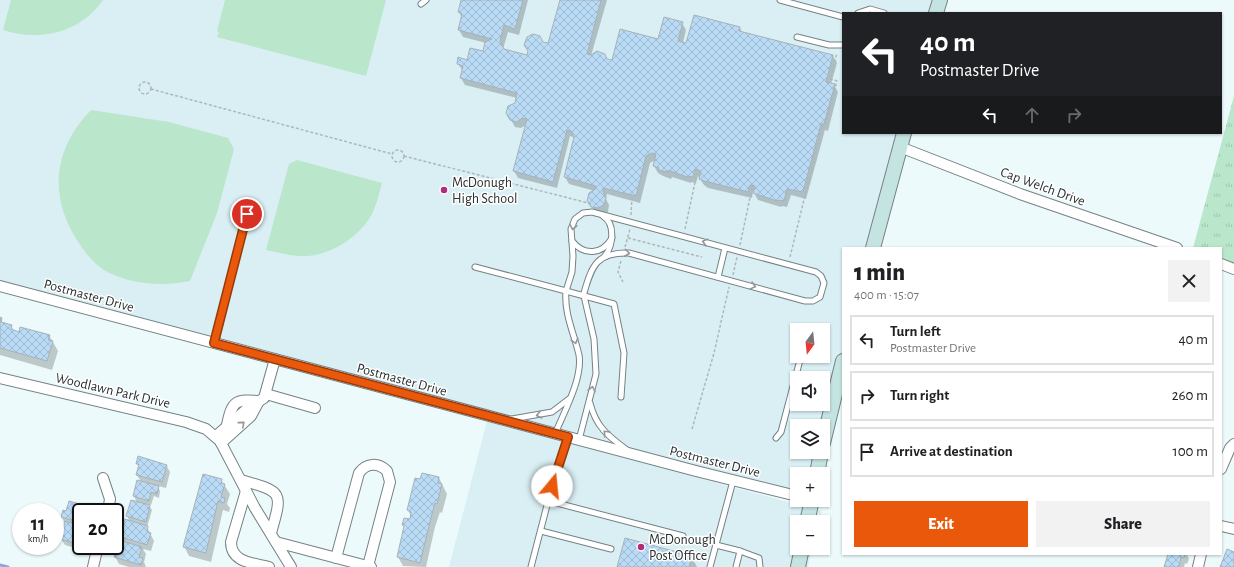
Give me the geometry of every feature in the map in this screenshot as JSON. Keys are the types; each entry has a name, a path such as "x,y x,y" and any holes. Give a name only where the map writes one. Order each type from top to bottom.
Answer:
{"main road":[{"path":"936,12 940,0"},
{"path":"873,247 904,134"},
{"path":"829,419 842,365"},
{"path":"798,567 801,555"}],"street":[{"name":"Cap Welch Drive","path":"900,147 1020,194 1174,247"},
{"path":"1222,264 1234,269"},
{"name":"Postmaster Drive","path":"0,286 634,455 790,494"},
{"path":"218,439 251,416 263,398 275,359"},
{"name":"Woodlawn Park Drive","path":"0,378 194,424 206,429 218,439"},
{"path":"218,439 227,425 263,398 315,408"},
{"path":"218,439 246,491 291,567"},
{"path":"1222,467 1230,448 1234,444"},
{"path":"274,537 336,558 369,567 390,482 387,471 379,465 367,466 359,473 336,558"},
{"path":"103,478 110,499 109,503"},
{"path":"241,480 270,489 277,495 279,505 274,537"},
{"path":"246,491 232,542 232,551 241,560 269,567"},
{"path":"1222,526 1234,529"},
{"path":"93,567 96,555"},
{"path":"1198,567 1200,555"}],"lane":[{"path":"420,4 426,0"},
{"path":"780,0 842,17"},
{"path":"861,12 870,9 880,12"},
{"path":"797,37 829,45 841,45"},
{"path":"556,434 570,399 578,373 579,356 565,303 566,291 572,272 573,256 571,229 575,219 583,213 592,212 816,272 821,276 824,283 820,297 813,301 806,301 629,253 594,252 580,249 572,240"},
{"path":"214,343 247,214"},
{"path":"579,440 596,374 594,339 584,296 591,269 607,252 612,238 610,224 607,218 602,215"},
{"path":"594,252 604,248 612,238"},
{"path":"718,277 725,248"},
{"path":"603,257 614,253"},
{"path":"475,267 614,304 623,344 623,376 620,391 621,397"},
{"path":"776,438 781,432 799,363"},
{"path":"505,420 552,412 570,399"},
{"path":"590,402 593,414 605,434 634,455"},
{"path":"532,567 549,500 568,437"},
{"path":"710,567 733,481"},
{"path":"549,500 683,536"},
{"path":"541,531 611,549"},
{"path":"716,545 759,558 760,567"},
{"path":"736,567 740,552"}],"path":[{"path":"790,258 822,126 825,127 837,81 830,79 841,45"},
{"path":"146,82 150,84 151,89 148,93 144,94 140,92 139,87 142,83 146,82"},
{"path":"151,89 392,154"},
{"path":"394,150 400,150 404,154 400,161 393,159 392,154 394,150"},
{"path":"685,229 697,173"},
{"path":"740,246 752,188"},
{"path":"631,215 632,197"},
{"path":"625,247 630,229"},
{"path":"628,238 702,257"},
{"path":"732,275 737,257"},
{"path":"622,259 618,272 624,282"},
{"path":"692,429 714,353 730,286"}],"shaded area":[{"name":"McDonugh High School","path":"0,0 939,0 936,12 842,12 842,134 904,134 873,247 842,247 842,364 830,403 830,371 790,371 790,411 828,411 825,419 790,419 790,459 820,459 818,467 790,467 790,494 0,286"},
{"path":"487,421 790,502 790,507 807,507 822,511 821,515 790,515 790,555 811,555 808,567 449,567"}],"green space":[{"path":"11,0 103,0 94,11 71,27 58,32 31,35 17,34 3,30"},
{"path":"225,0 386,0 366,76 217,37 219,32 217,31"},
{"path":"1234,96 1234,265 1222,260 1222,247 1193,247"},
{"path":"91,110 169,122 228,138 234,149 217,213 190,281 170,284 150,284 121,278 98,266 90,258 70,229 63,211 59,193 59,176 62,158 68,142 78,125"},
{"path":"297,160 382,183 373,212 362,228 346,242 327,252 308,256 298,256 266,250 289,164"}],"building":[{"path":"461,0 523,0 515,29 504,25 500,41 504,49 527,55 528,51 524,45 527,37 533,34 540,36 543,42 548,43 560,0 601,0 587,54 591,55 597,51 605,54 607,59 612,60 620,29 658,39 664,17 683,22 678,41 686,43 694,15 740,27 739,31 833,55 826,82 835,84 824,124 821,124 803,192 787,189 784,201 777,201 753,193 755,186 750,185 748,192 704,181 699,179 701,171 695,169 693,177 687,177 668,170 668,172 658,170 659,168 653,166 656,154 652,153 646,156 636,196 603,188 606,198 604,205 598,208 591,207 587,201 589,193 595,189 596,186 564,177 574,137 571,131 567,130 553,182 513,171 527,119 522,118 517,122 510,120 506,113 508,106 515,103 517,93 460,78 463,66 457,64 458,57 467,60 470,48 483,51 485,42 492,39 458,30 462,14 458,12"},
{"path":"0,317 2,318 1,322 12,325 11,329 19,332 20,327 50,335 48,340 53,341 47,361 0,348"},
{"path":"138,456 167,465 162,482 136,475 139,464 136,464"},
{"path":"422,473 439,477 438,483 442,484 437,504 435,503 420,563 397,557 404,526 402,525 404,518 410,519 411,512 407,510 415,478 420,479"},
{"path":"203,474 222,479 221,483 225,484 221,497 225,498 224,503 218,501 206,553 183,547"},
{"path":"137,480 159,486 157,494 151,492 149,501 133,496"},
{"path":"131,500 150,505 146,522 126,516"},
{"path":"69,501 76,503 72,503 72,520 64,518 64,510 66,511"},
{"path":"125,519 148,526 147,532 151,533 147,545 124,538"},
{"path":"65,521 72,523 72,542 64,540"},
{"name":"McDonough Post Office","path":"625,538 692,556 689,567 617,567"},
{"path":"124,542 142,547 139,557 143,558 141,565 114,557 115,555 124,555"},
{"path":"1227,549 1234,552 1234,567 1220,567"},
{"path":"1168,555 1185,555 1184,558 1181,557 1179,567 1164,567"}],"waterway":[{"path":"0,565 8,567"}],"place":[{"name":"McDonugh High School","path":"444,190"},
{"name":"McDonough Post Office","path":"641,547"}],"route":[{"path":"247,214 214,343 568,437 552,486"}]}
